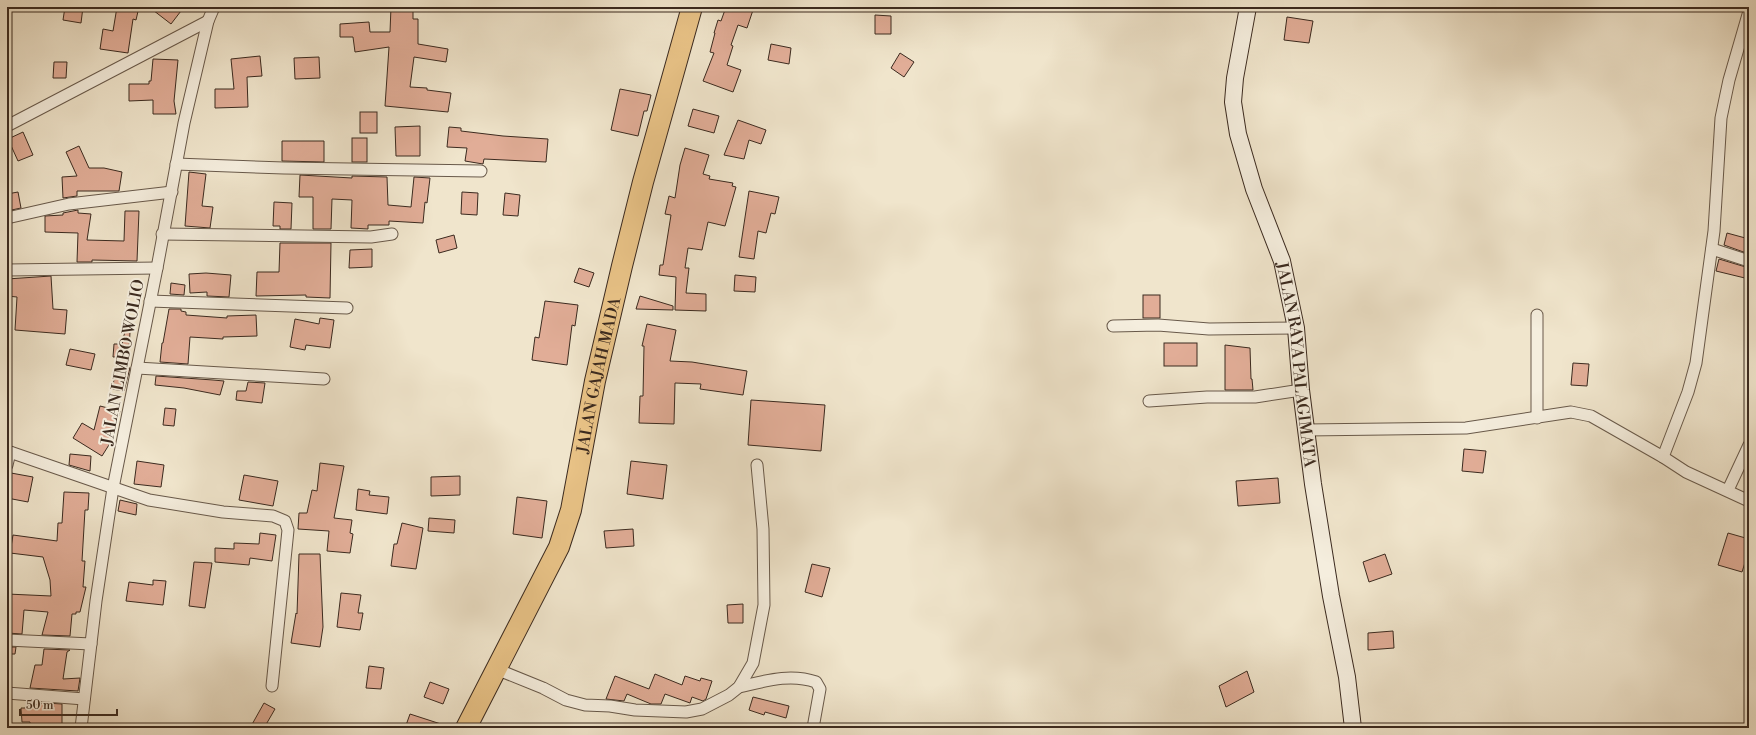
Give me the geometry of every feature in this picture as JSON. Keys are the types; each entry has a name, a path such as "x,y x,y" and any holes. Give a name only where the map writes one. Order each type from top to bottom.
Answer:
{"highway":[{"name":"JALAN GAJAH MADA","path":"466,728 534,599 559,547 570,510 595,381 622,266 643,182 692,7"}],"street":[{"name":"JALAN LIMBO WOLIO","path":"80,728 113,488 157,268 162,234 172,192 184,123 208,21 214,7"},
{"name":"JALAN RAYA PALAGIMATA","path":"1248,7 1235,78 1233,102 1238,134 1254,189 1282,261 1296,328 1306,430 1331,596 1347,677 1353,728"},
{"path":"1663,457 1688,392 1696,363 1712,249 1721,118 1729,80 1749,11"},
{"path":"7,126 208,21"},
{"path":"176,164 284,168 481,171"},
{"path":"7,218 69,204 172,192"},
{"path":"162,234 371,236 392,234"},
{"path":"1712,249 1749,261"},
{"path":"7,270 157,268"},
{"path":"150,301 347,308"},
{"path":"1537,315 1537,418"},
{"path":"1114,326 1158,325 1209,329 1296,328"},
{"path":"137,368 324,379"},
{"path":"1149,401 1207,397 1255,397 1301,390"},
{"path":"1306,430 1466,428 1571,412 1591,416 1663,457 1686,472 1728,490 1749,501"},
{"path":"1728,490 1749,445"},
{"path":"7,465 8,451 149,500 223,512 273,516 285,521 288,530 272,686"},
{"path":"740,687 753,663 764,605 763,530 757,465"},
{"path":"7,640 91,644"},
{"path":"496,669 575,703 635,710 686,712 702,709 729,695 740,687 782,678 804,678 816,682 820,689 813,728"},
{"path":"7,693 84,699"}],"building":[{"path":"65,7 83,7 81,23 63,20"},
{"path":"117,7 139,7 136,20 133,19 128,53 100,49 103,29 113,31"},
{"path":"149,7 184,7 171,24"},
{"path":"391,7 413,7 413,19 418,19 418,44 448,49 446,62 414,57 410,87 427,88 427,90 451,93 448,112 385,106 389,47 355,52 353,37 340,37 340,24 369,22 370,32 390,32"},
{"path":"726,7 754,7 747,28 738,25 731,45 733,46 727,65 741,70 733,92 703,81 714,53 710,52 718,20 721,21"},
{"path":"875,15 891,16 891,34 875,34"},
{"path":"1287,17 1313,21 1309,43 1284,40"},
{"path":"771,44 791,48 789,64 768,60"},
{"path":"900,53 914,62 904,77 891,68"},
{"path":"260,56 262,76 247,77 248,107 215,108 215,89 234,89 231,59"},
{"path":"319,57 320,78 295,79 294,58"},
{"path":"153,59 178,60 174,101 176,114 153,114 153,100 129,101 129,84 149,84 149,81 151,81"},
{"path":"54,62 67,62 66,78 53,78"},
{"path":"620,89 651,95 647,111 644,111 638,136 611,130"},
{"path":"693,109 719,116 714,133 688,126"},
{"path":"360,112 377,112 377,133 360,133"},
{"path":"738,120 766,130 761,144 749,140 744,159 724,155"},
{"path":"420,126 420,156 396,156 395,127"},
{"path":"449,127 461,128 461,131 548,139 546,162 484,159 483,164 465,161 467,148 447,147"},
{"path":"23,132 33,155 18,161 8,139"},
{"path":"352,138 367,138 367,162 352,162"},
{"path":"282,141 324,141 324,162 282,161"},
{"path":"79,146 89,168 104,168 122,172 119,191 77,191 77,196 63,198 62,177 77,176 66,152"},
{"path":"685,148 709,155 703,174 710,176 709,179 733,183 732,186 736,187 725,226 708,222 702,250 688,248 685,268 689,268 686,293 706,294 706,311 675,310 676,277 659,275 660,265 663,265 671,215 665,214 669,196 675,198 680,165"},
{"path":"189,172 206,174 202,206 213,207 210,228 185,226"},
{"path":"300,175 352,178 352,176 387,177 388,205 411,207 414,177 430,178 427,203 425,202 423,223 389,221 389,225 368,225 368,229 351,228 352,200 332,199 331,229 313,229 313,197 299,197"},
{"path":"749,191 779,197 775,214 771,213 766,233 758,231 754,259 739,257"},
{"path":"18,192 21,208 7,211 7,194"},
{"path":"462,192 478,193 477,215 461,214"},
{"path":"505,193 520,195 518,216 503,215"},
{"path":"274,202 292,203 291,229 280,229 280,226 273,226"},
{"path":"78,210 78,213 91,214 87,240 124,241 125,211 139,211 137,261 92,260 92,262 77,262 78,233 45,232 45,216 63,215 63,213"},
{"path":"1727,233 1749,239 1749,254 1724,245"},
{"path":"454,235 457,248 439,253 436,240"},
{"path":"280,243 331,243 330,298 306,297 306,295 256,296 257,272 279,272"},
{"path":"372,249 372,267 349,268 350,250"},
{"path":"1719,259 1749,268 1749,279 1716,271"},
{"path":"579,268 594,273 589,287 574,282"},
{"path":"206,273 231,275 229,297 207,296 207,292 190,293 189,274"},
{"path":"735,275 756,277 755,292 734,291"},
{"path":"51,276 53,309 67,310 65,334 15,330 17,297 7,296 7,279"},
{"path":"171,283 185,285 184,295 170,294"},
{"path":"1143,295 1160,295 1160,318 1143,318"},
{"path":"640,296 673,306 673,310 636,309"},
{"path":"545,301 578,305 575,326 572,325 567,365 532,360 535,337 539,338"},
{"path":"169,309 181,309 181,311 186,312 186,315 227,318 227,316 256,315 257,336 223,337 223,339 190,337 188,364 160,362 162,343"},
{"path":"320,318 334,320 330,348 306,345 305,350 290,347 295,319 319,324"},
{"path":"647,324 676,330 670,361 692,362 747,371 743,395 700,389 701,384 675,383 674,424 639,423 640,396 643,396 644,346 642,346"},
{"path":"125,331 130,332 128,368 130,368 124,391 112,389 119,357 113,357 114,344 122,344"},
{"path":"1164,343 1197,343 1197,366 1164,366"},
{"path":"1225,345 1250,348 1251,379 1253,390 1225,390"},
{"path":"70,349 95,354 91,370 66,365"},
{"path":"1573,363 1589,364 1587,386 1571,385"},
{"path":"156,376 224,381 220,395 184,388 155,385"},
{"path":"248,382 265,383 262,403 236,400 237,391 246,391"},
{"path":"751,400 825,405 821,451 748,445"},
{"path":"100,406 120,411 112,440 102,456 73,438 82,423 94,430"},
{"path":"165,408 176,409 174,426 163,425"},
{"path":"1464,449 1486,451 1483,473 1462,471"},
{"path":"70,454 91,456 90,471 69,465"},
{"path":"137,461 164,465 161,487 134,484"},
{"path":"631,461 667,465 663,499 627,494"},
{"path":"320,463 344,466 334,518 352,520 350,533 353,534 350,553 327,551 329,531 298,529 299,513 307,513 312,490 317,491"},
{"path":"11,473 33,477 28,502 7,498"},
{"path":"244,475 278,481 273,506 239,500"},
{"path":"460,476 460,495 431,496 431,477"},
{"path":"1278,478 1280,503 1238,506 1236,481"},
{"path":"358,489 370,491 369,495 389,497 387,514 356,510"},
{"path":"64,492 89,493 88,510 85,510 82,561 85,561 83,587 86,587 80,612 72,614 70,636 42,635 48,612 24,610 22,634 7,633 7,594 51,596 50,580 43,557 10,553 13,535 57,541 58,523 62,523"},
{"path":"517,497 547,501 542,538 513,534"},
{"path":"120,500 137,504 136,515 118,511"},
{"path":"429,518 455,520 454,533 428,531"},
{"path":"402,523 423,528 416,569 391,566 394,544 397,544"},
{"path":"633,529 634,546 606,548 604,531"},
{"path":"260,533 276,535 272,561 250,558 249,565 215,562 215,548 234,549 234,543 259,544"},
{"path":"1728,533 1749,539 1749,550 1742,572 1718,565"},
{"path":"299,554 320,554 323,627 320,647 291,643 296,613 297,614"},
{"path":"1385,554 1392,574 1369,582 1363,562"},
{"path":"194,562 212,563 205,608 189,606"},
{"path":"812,564 830,568 822,597 805,592"},
{"path":"153,580 166,581 163,605 126,601 129,582 153,585"},
{"path":"341,593 361,595 358,613 363,613 360,630 337,627"},
{"path":"743,604 743,623 728,623 727,605"},
{"path":"1393,631 1394,648 1368,650 1368,633"},
{"path":"7,647 16,647 15,654 7,654"},
{"path":"44,649 70,650 67,652 63,679 80,678 78,691 30,688 35,665 42,665"},
{"path":"369,666 384,668 381,689 366,688"},
{"path":"1247,671 1254,692 1226,707 1219,686"},
{"path":"655,674 682,685 685,676 700,681 701,678 712,681 706,699 703,701 692,697 690,703 665,694 661,704 651,704 627,694 624,701 606,699 615,676 649,689"},
{"path":"430,682 449,689 443,704 424,697"},
{"path":"753,697 789,706 786,718 765,712 764,715 749,710"},
{"path":"46,703 62,704 62,728 30,728 30,722 22,722 21,708"},
{"path":"264,703 275,709 264,728 250,728"},
{"path":"410,714 447,726 447,728 405,728"}]}
